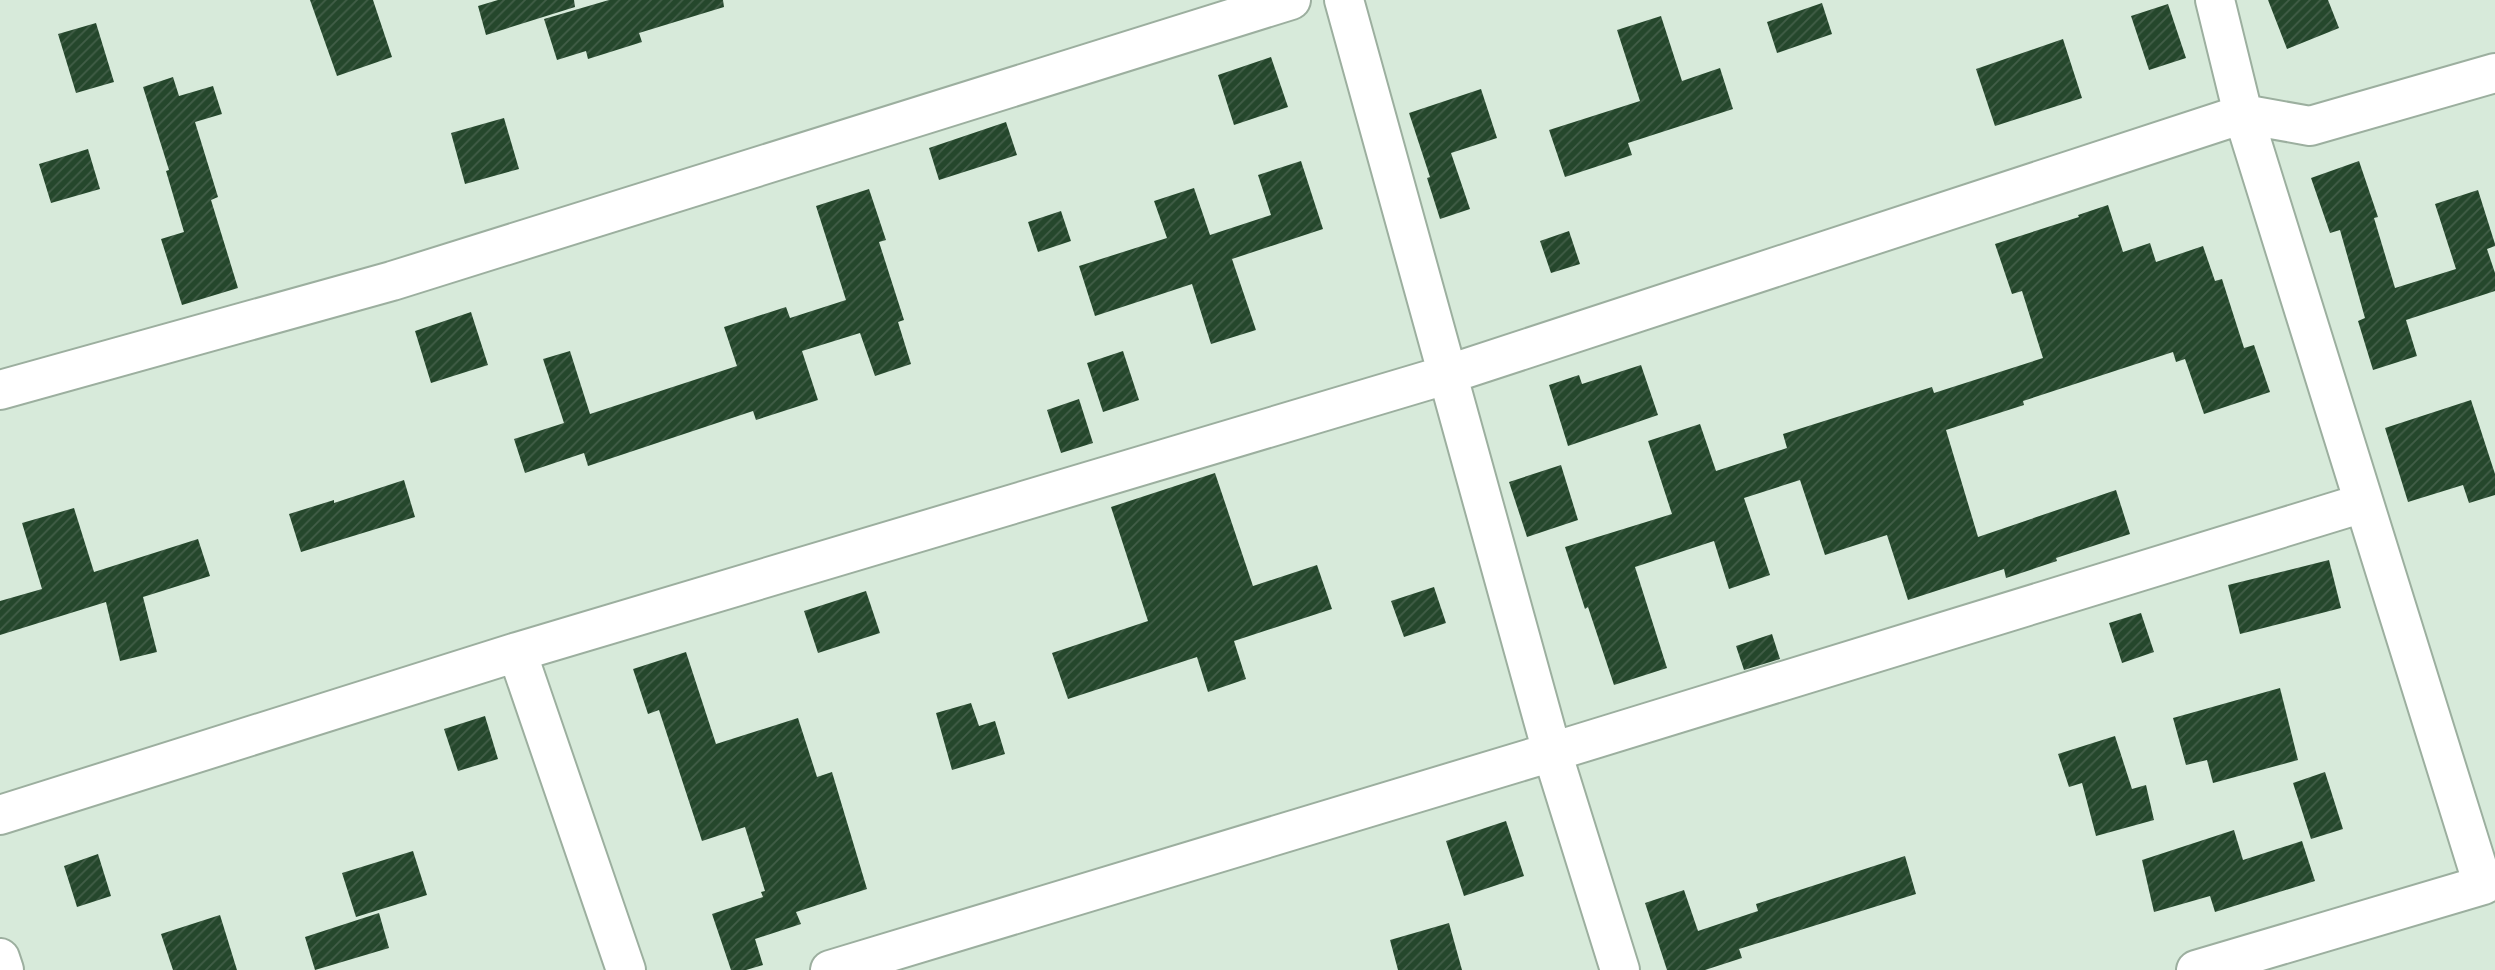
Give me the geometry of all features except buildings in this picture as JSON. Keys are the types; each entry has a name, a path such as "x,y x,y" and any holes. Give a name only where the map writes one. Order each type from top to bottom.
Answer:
{"street":[{"path":"0,390 392,281 1291,0"},
{"path":"1345,0 1552,752 1620,970"},
{"path":"2196,970 2489,882 2363,503 2243,114 2215,0"},
{"path":"0,815 517,652 1449,374 2243,114 2310,126 2495,73"},
{"path":"830,970 2363,503"},
{"path":"517,652 626,970"},
{"path":"0,958 4,970"}]}
